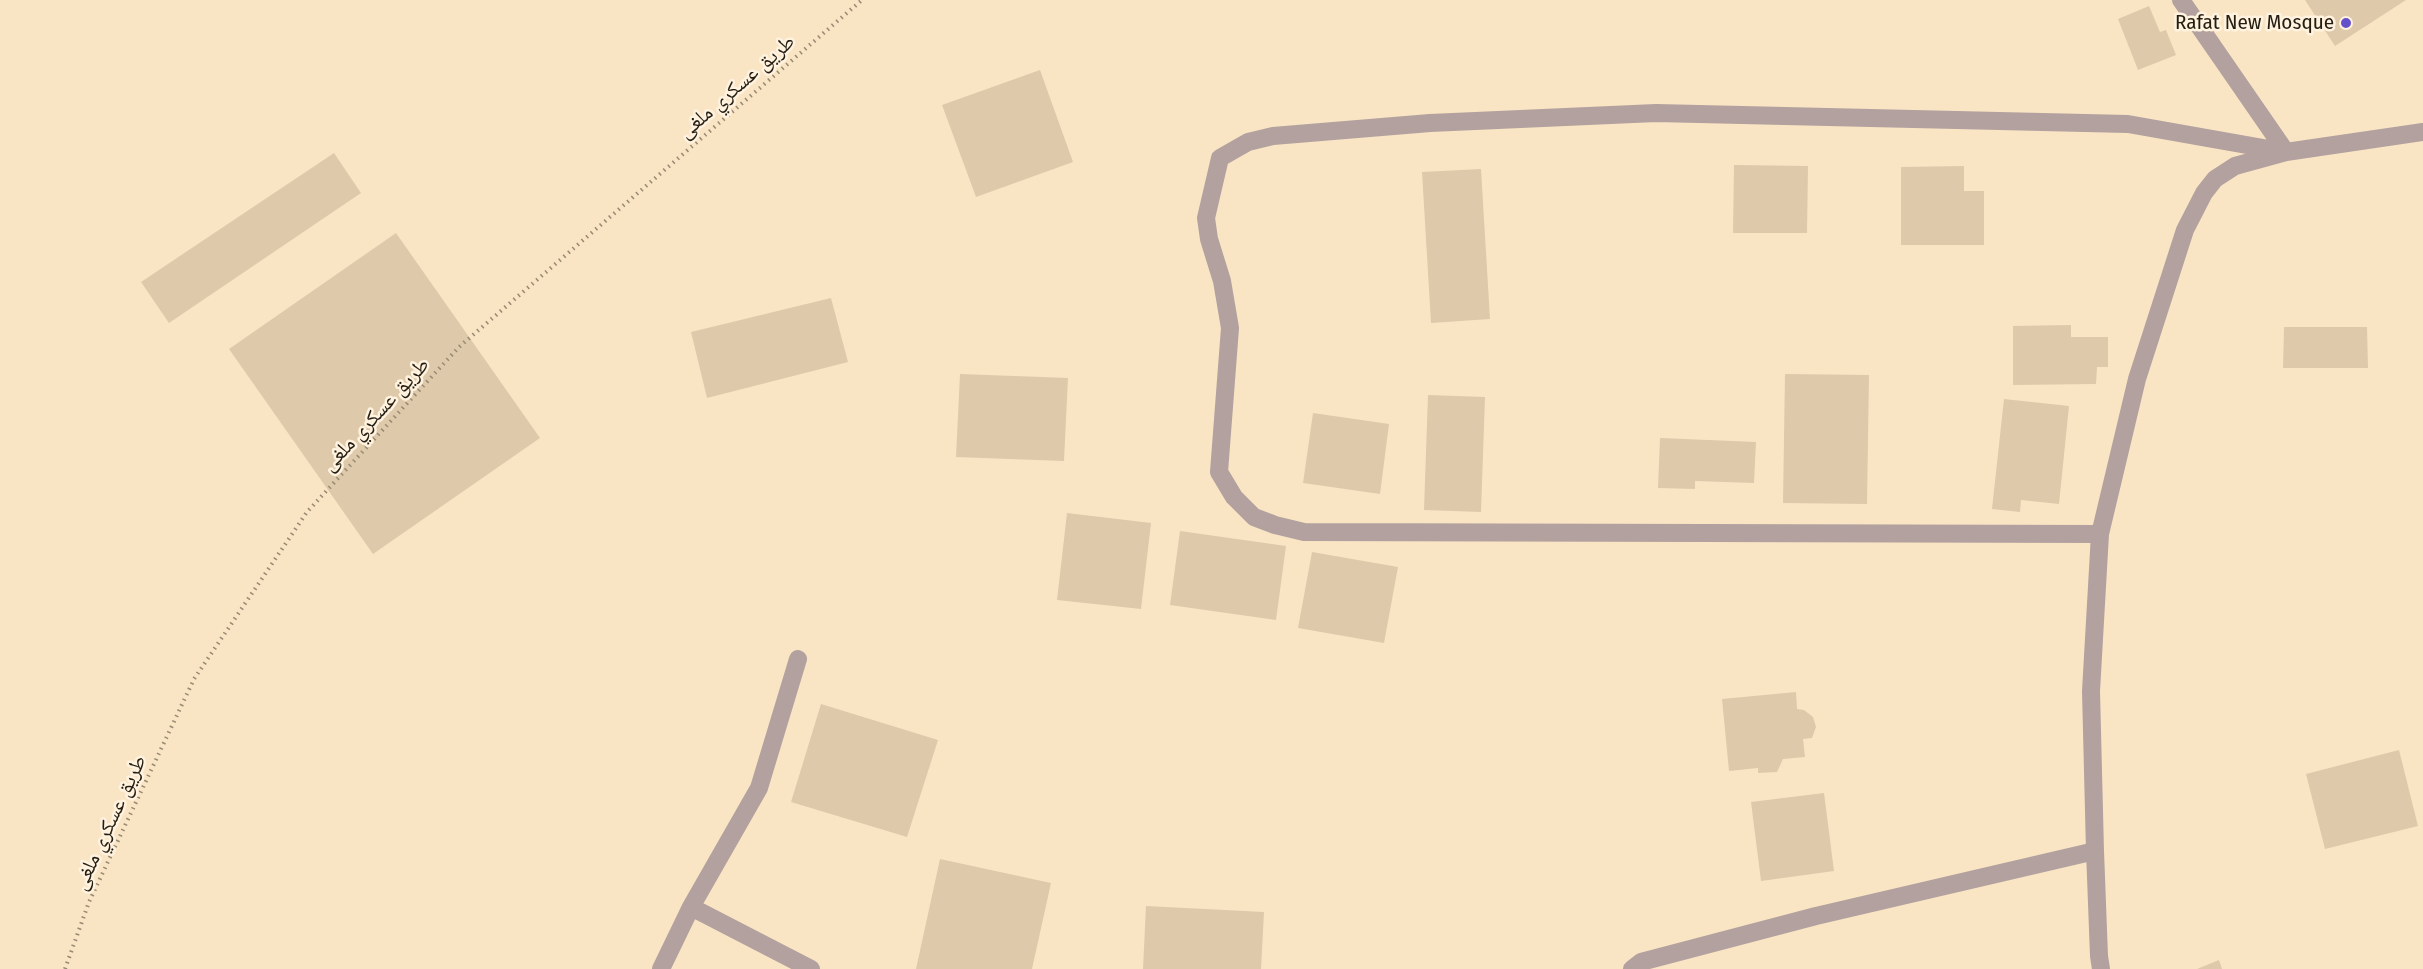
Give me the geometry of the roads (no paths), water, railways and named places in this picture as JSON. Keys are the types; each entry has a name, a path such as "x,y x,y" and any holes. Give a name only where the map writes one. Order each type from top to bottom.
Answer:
{"street":[{"path":"2181,0 2286,152"},
{"path":"2100,534 1304,532 1254,517 1234,497 1219,472 1230,328 1222,281 1209,238 1206,218 1220,158 1248,142 1273,136 1430,123 1656,113 2128,124 2286,152"},
{"path":"2101,969 2091,692 2100,534 2137,379 2186,230 2204,193 2215,178 2235,166 2286,152 2423,132"},
{"path":"661,969 691,907 759,788 798,658"},
{"path":"1632,969 1641,962 1816,916 2095,851"},
{"path":"691,907 811,969"}],"place":[{"name":"Rafat New Mosque","path":"2346,23"}]}
